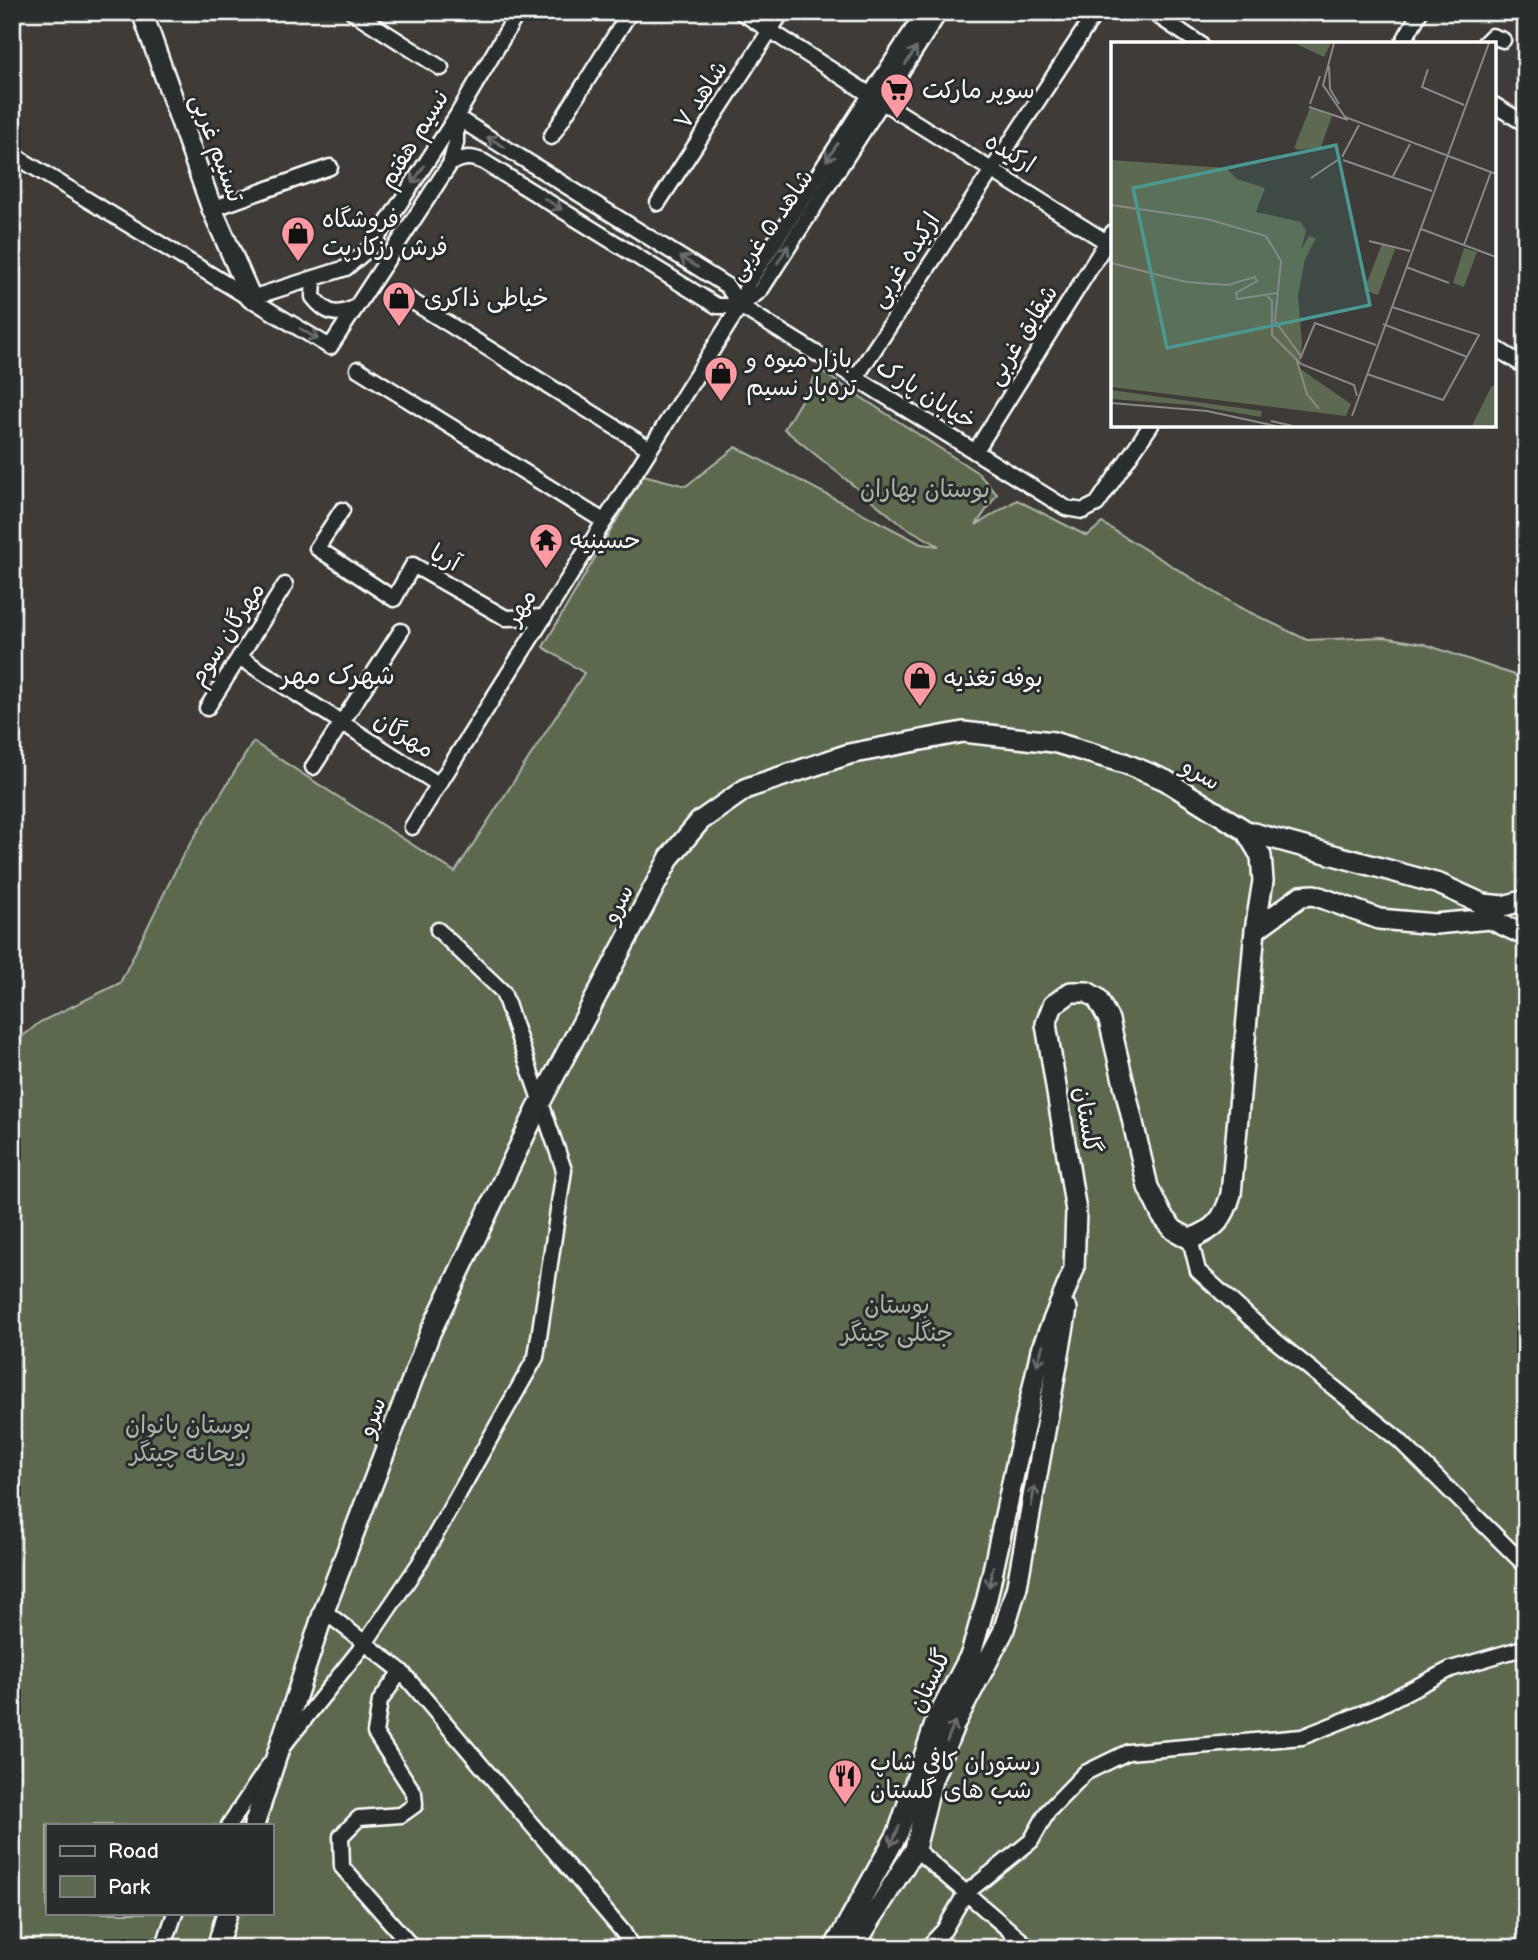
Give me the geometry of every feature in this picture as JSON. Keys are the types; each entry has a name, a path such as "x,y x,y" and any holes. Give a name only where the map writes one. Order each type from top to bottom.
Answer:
{"street":[{"name":"تسنیم غربی","path":"142,12 212,209 251,298"},
{"path":"353,12 440,68"},
{"name":"نسیم هفتم","path":"251,298 346,268 372,246 456,117 518,12"},
{"path":"551,137 630,12"},
{"name":"ارکیده","path":"741,12 1111,240"},
{"name":"شاهد ۷","path":"658,203 782,12"},
{"path":"875,97 924,12"},
{"path":"875,97 940,12"},
{"name":"ارکیده غربی","path":"856,377 1096,12"},
{"path":"1152,12 1197,42"},
{"path":"1403,42 1420,12"},
{"path":"1486,42 1492,36 1503,40"},
{"name":"شاهد ۵ غربی","path":"740,306 748,283 875,97"},
{"path":"1496,106 1526,124"},
{"path":"12,154 330,347 450,164 456,143 456,117"},
{"name":"خیابان پارک","path":"456,117 727,286 740,306 1066,508 1083,511 1091,509 1102,499 1151,427"},
{"name":"خیابان پارک","path":"450,164 461,158 472,157 484,162 717,306 740,306"},
{"path":"212,209 330,167"},
{"name":"شقایق غربی","path":"975,452 1111,240"},
{"path":"314,279 313,298 324,311 340,315 354,308"},
{"path":"405,297 649,448"},
{"name":"مهر","path":"412,827 602,520 740,306"},
{"path":"1496,348 1526,368"},
{"path":"358,369 602,520"},
{"name":"آریا","path":"342,510 317,548 394,599 413,565 506,618 542,617"},
{"name":"مهرگان سوم","path":"207,708 285,585"},
{"path":"313,767 401,631"},
{"name":"مهرگان","path":"239,657 438,784"},
{"name":"سرو","path":"254,1824 324,1611 430,1333 541,1101 670,857 700,821 747,788 849,754 962,732 1053,742 1124,763 1165,780 1246,831 1439,884 1483,904 1503,906 1526,900"},
{"path":"1246,831 1261,856 1263,881 1255,930 1231,1194 1225,1215 1210,1231 1190,1239 1198,1271 1272,1338 1399,1440 1526,1566"},
{"path":"1255,930 1301,896 1314,895 1379,919 1435,923 1490,919 1526,936"},
{"path":"230,1824 274,1758 366,1642 419,1564 536,1357 564,1170 503,992 438,930"},
{"name":"گلستان","path":"834,1948 898,1833 936,1721 971,1654 987,1598 1041,1350 1074,1269 1076,1211 1046,1024 1053,1005 1071,992 1087,992 1097,998 1109,1020 1147,1187 1174,1230 1190,1239"},
{"path":"853,1948 915,1849 936,1769 955,1723 1003,1632 1017,1586 1074,1269"},
{"path":"324,1611 401,1671 623,1932 632,1948"},
{"path":"927,1948 944,1930 965,1894 1031,1841 1048,1811 1085,1773 1128,1752 1301,1737 1374,1708 1451,1669 1526,1647"},
{"path":"401,1671 380,1701 375,1733 414,1793 415,1805 401,1815 359,1818 341,1836 342,1867 413,1948"},
{"path":"915,1849 1030,1948"},
{"path":"163,1948 175,1914"},
{"path":"217,1948 227,1914"}],"green space":[{"name":"بوستان جنگلی چیتگر","path":"819,370 978,473 997,494 976,525 1017,500 1087,536 1102,523 1239,607 1307,640 1384,637 1424,644 1526,679 1526,1948 12,1948 12,1045 40,1022 120,983 182,857 253,742 455,872 584,673 543,647 643,475 686,486 736,447 921,544 939,546 902,525 784,429"}],"place":[{"name":"سوپر مارکت","path":"897,120"},
{"name":"فروشگاه فرش رزکارپت","path":"298,263"},
{"name":"خیاطی ذاکری","path":"399,328"},
{"name":"بازار میوه و تره‌بار نسیم","path":"721,403"},
{"name":"حسینیه","path":"546,570"},
{"name":"بوفه تغذیه","path":"920,708"},
{"name":"رستوران کافی شاپ شب های گلستان","path":"845,1806"}],"district":[{"name":"شهرک مهر","path":"338,676"}],"park label":[{"name":"بوستان بهاران","path":"925,489"},
{"name":"بوستان بانوان ریحانه چیتگر","path":"188,1439"}]}
